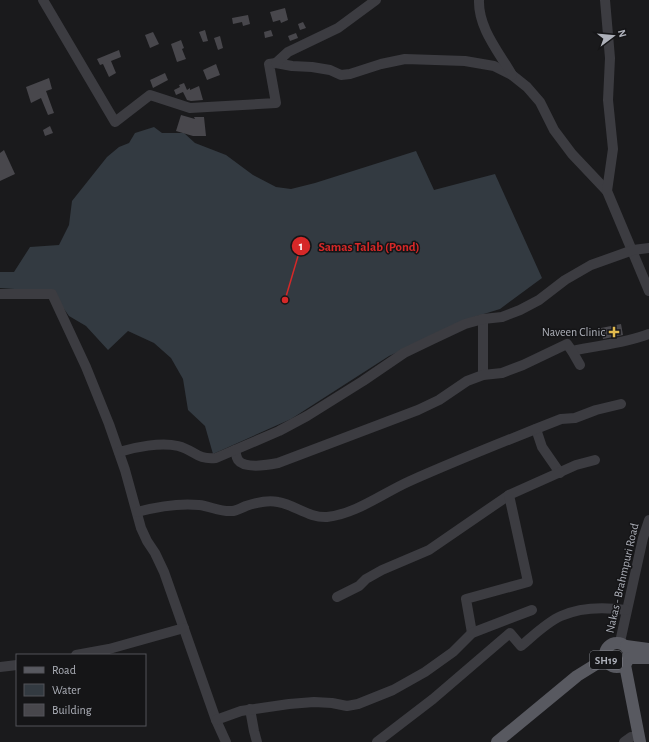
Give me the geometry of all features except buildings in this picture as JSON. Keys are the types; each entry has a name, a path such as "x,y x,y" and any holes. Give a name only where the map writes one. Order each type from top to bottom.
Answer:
{"main road":[{"name":"SH19","path":"624,663 610,664 606,658 606,650 614,642 623,644 630,653 624,663 632,741"},
{"path":"623,644 649,649"},
{"path":"497,742 577,676 606,658"},
{"path":"624,663 649,658"}],"street":[{"path":"43,0 116,122 150,95 190,108 276,103 269,64 276,63 292,66 312,67 324,69 341,75 350,74 381,64 405,59 465,61 494,66 512,75 527,87 540,102 554,130 572,154 607,191 649,290"},
{"path":"276,63 288,52 338,28 376,0"},
{"path":"479,0 481,16 486,31 512,75"},
{"path":"604,0 610,58 608,100 613,149 607,191"},
{"path":"119,452 132,448 178,446 206,459 216,458 279,431 307,416 404,354 465,324 483,319 502,317 520,310 539,300 576,273 591,265 633,250 649,248"},
{"path":"0,294 52,294 86,367 109,424 119,452 141,528 164,572 216,720 226,742"},
{"path":"483,319 483,376"},
{"path":"572,351 591,346 628,341 649,334"},
{"path":"235,450 237,459 241,463 263,466 278,463 418,410 439,400 467,381 483,376 502,373 523,365 567,344 580,365"},
{"path":"137,512 156,507 198,504 223,511 233,511 248,505 264,502 278,502 313,516 325,517 340,515 354,510 409,481 561,419 575,418 596,410 620,404"},
{"path":"536,429 542,447 560,473"},
{"path":"337,597 359,586 366,579 382,570 429,550 509,495 576,465 595,460"},
{"path":"472,633 466,598 528,582 509,495"},
{"name":"Nakas - Brahmpuri Road","path":"623,644 626,610 646,537 649,520"},
{"path":"377,742 434,700 510,633 521,646 553,620 561,616 580,610 609,607 626,610"},
{"path":"216,720 250,709 290,704 314,702 347,706 358,704 393,690 425,672 454,652 472,633 532,610"},
{"path":"82,654 109,649 184,628"},
{"path":"0,667 16,665"},
{"path":"250,709 254,731 258,742"}],"water":[{"path":"154,127 162,133 184,133 195,143 226,155 253,175 276,187 291,189 315,183 416,151 434,190 495,174 542,278 500,309 474,317 389,356 291,419 213,454 205,426 188,410 183,379 171,358 154,343 128,331 108,350 86,326 69,316 50,289 29,290 0,288 0,272 14,272 30,247 59,245 69,225 72,201 107,157 119,147 129,143 135,133"}],"place":[{"name":"Samas Talab (Pond)","path":"285,300"},
{"name":"Naveen Clinic","path":"614,332"}]}
